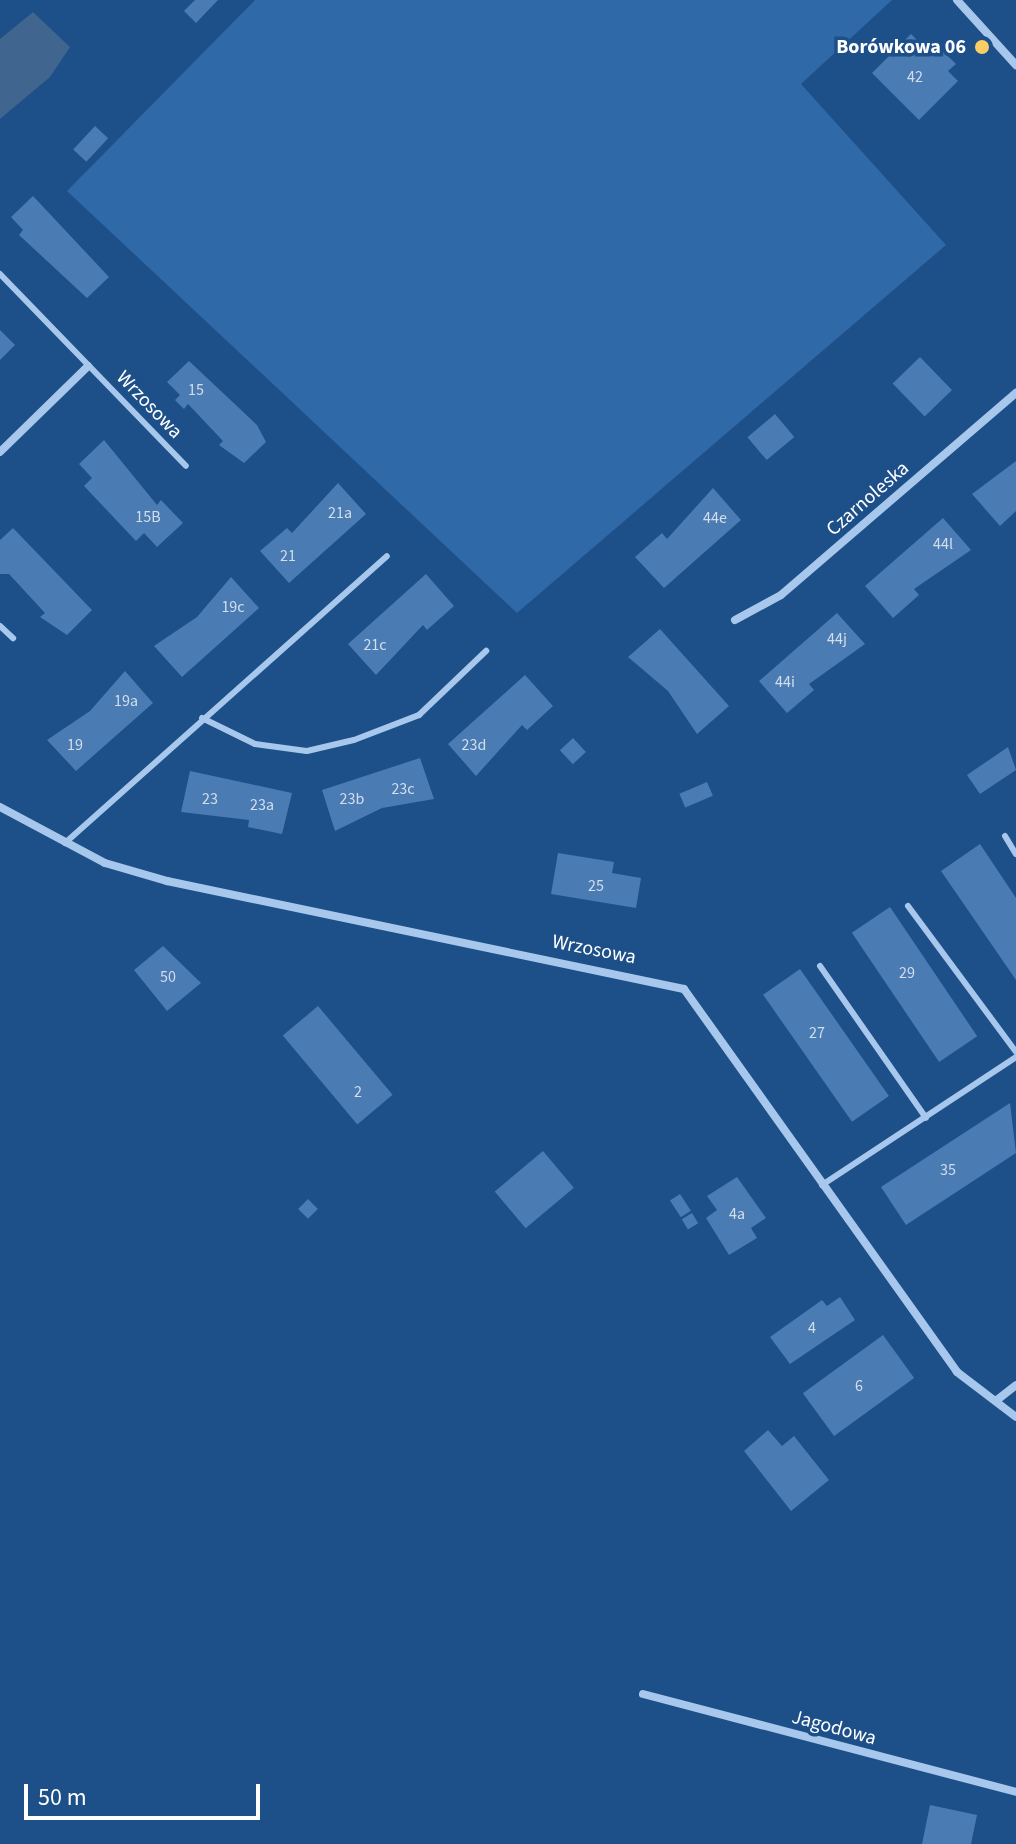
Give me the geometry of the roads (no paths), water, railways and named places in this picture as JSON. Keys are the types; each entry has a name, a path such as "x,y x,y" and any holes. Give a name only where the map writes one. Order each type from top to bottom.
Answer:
{"street":[{"path":"957,0 1016,65"},
{"name":"Wrzosowa","path":"0,452 88,366"},
{"name":"Czarnoleska","path":"735,620 781,595 1016,393"},
{"name":"Wrzosowa","path":"0,807 65,843 167,881 684,989 821,1186 957,1372 1016,1417"},
{"path":"997,1400 1016,1385"},
{"name":"Jagodowa","path":"643,1694 1016,1792"}],"lane":[{"name":"Wrzosowa","path":"0,274 186,466"},
{"path":"65,843 387,556"},
{"path":"0,626 13,638"},
{"path":"202,718 255,744 307,751 330,746 419,715 486,651"},
{"path":"1005,836 1016,854"},
{"path":"821,1186 1016,1055 908,906"},
{"path":"820,966 926,1118"}],"place":[{"name":"Borówkowa 06","path":"982,47"}]}
